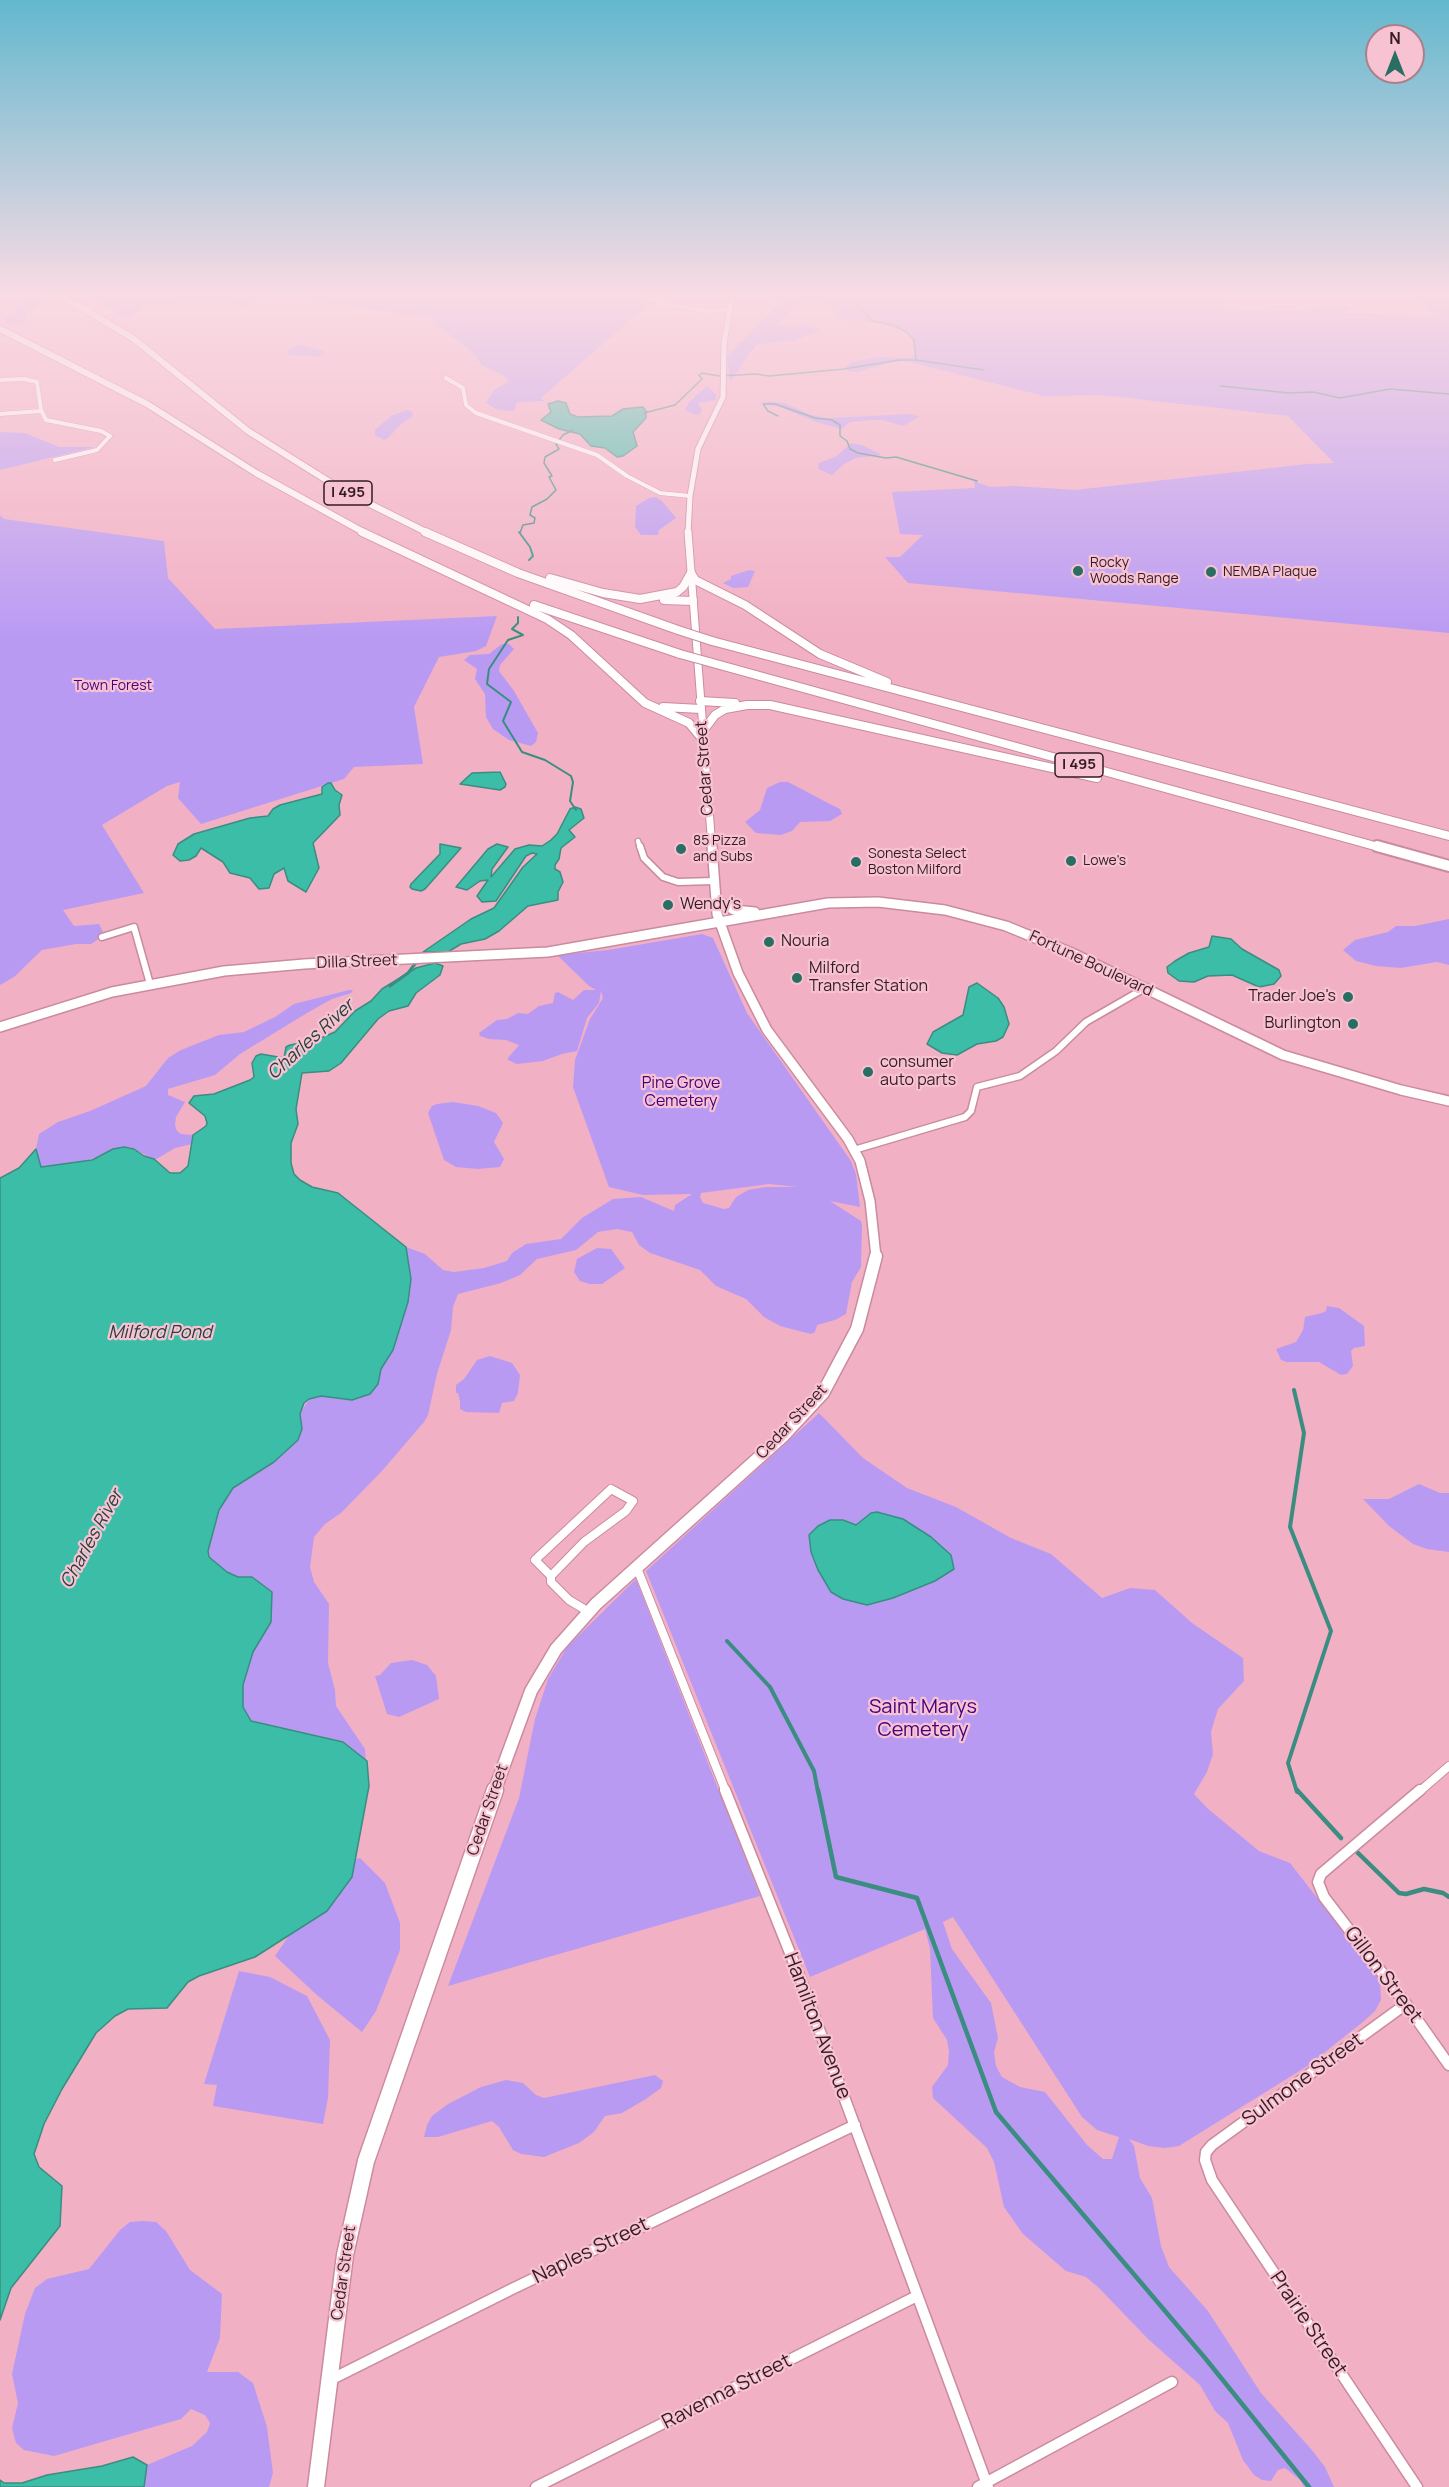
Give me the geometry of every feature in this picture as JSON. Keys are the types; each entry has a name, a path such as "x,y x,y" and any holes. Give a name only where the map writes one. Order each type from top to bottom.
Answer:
{"highway":[{"name":"I 495","path":"152,407 256,473 344,523 444,569 560,615 709,663 1449,866"},
{"name":"I 495","path":"218,407 297,464 380,510 527,577 678,630 994,718 1449,836"},
{"path":"464,550 603,593 640,599 712,594 732,598"},
{"path":"444,569 527,608 561,628 649,706 688,722 703,736 712,717 721,711 731,707 758,704"},
{"path":"640,599 677,592 683,587 691,573 700,584 732,598 801,643 837,663 994,718"},
{"path":"640,698 666,708 758,704 784,707 1270,817"}],"main road":[{"name":"Cedar Street","path":"316,2487 345,2255 371,2145 531,1691 556,1649 589,1611 784,1435 823,1393 857,1329 876,1257 867,1186 854,1150 767,1030 742,980 719,923 688,534 690,496 699,445 719,407"},
{"path":"716,900 740,911 777,912"},
{"name":"Fortune Boulevard","path":"719,923 853,901 901,904 955,912 1034,936 1282,1055 1389,1087 1449,1101"},
{"name":"Dilla Street","path":"0,1027 93,997 150,984 254,968 568,950 719,923"}],"street":[{"path":"40,407 44,419 50,422 101,430 110,436 97,450 55,460"},
{"path":"468,407 472,411 602,457 627,476 657,492 690,496"},
{"path":"0,414 41,411"},
{"path":"638,841 644,858 663,877 678,882 714,881"},
{"path":"102,937 134,927 150,984"},
{"path":"854,1150 968,1116 977,1087 1020,1076 1056,1051 1086,1022 1145,988"},
{"path":"551,1576 584,1542 626,1511 633,1501 611,1489 535,1560 551,1576 551,1581 569,1600 589,1611"},
{"name":"Hamilton Avenue","path":"638,1568 802,1983 984,2485"},
{"name":"Gillon Street","path":"1449,1766 1321,1874 1319,1883 1324,1896 1449,2065"},
{"name":"Sulmone Street","path":"1205,2160 1206,2152 1212,2145 1406,2004"},
{"name":"Naples Street","path":"330,2380 494,2301 514,2288 855,2125"},
{"name":"Prairie Street","path":"1205,2160 1212,2180 1417,2487"},
{"name":"Ravenna Street","path":"536,2487 917,2296"},
{"path":"984,2485 1173,2382"}],"green space":[{"path":"493,407 515,407 515,410 510,411"},
{"path":"686,407 700,407 702,410 700,414 695,415 685,410"},
{"path":"780,407 793,407 811,415 828,418 909,414 920,416 903,426 883,420 871,420 850,422 842,429 816,422"},
{"path":"1209,407 1449,407 1449,633 908,583 885,557 900,557 923,535 900,534 892,492 975,488 974,481 990,487 1015,486 1075,490 1307,464 1334,463 1288,416"},
{"path":"407,410 413,413 412,417 401,424 388,438 384,440 375,435 375,430 391,416"},
{"path":"0,432 25,433 59,447 95,447 0,470"},
{"path":"851,443 862,445 882,455 856,458 844,464 832,475 818,469 819,463 837,456"},
{"path":"656,497 676,518 659,530 658,535 641,535 635,527 636,506 649,498"},
{"name":"Town Forest","path":"0,515 4,519 164,541 168,578 215,629 497,616 486,646 476,651 439,657 414,707 423,764 354,767 344,779 201,824 178,798 180,782 167,786 102,825 144,893 63,910 74,926 99,924 103,932 102,937 91,944 76,944 42,950 14,977 0,985"},
{"path":"749,570 755,571 748,587 733,588 723,583 731,579 731,576"},
{"path":"502,644 509,644 514,649 500,665 499,671 514,691 538,733 536,742 531,746 509,740 493,729 486,717 485,694 475,679 477,669 464,660 470,655 489,654"},
{"path":"780,782 788,782 840,809 842,814 830,821 800,822 792,831 781,835 756,833 745,822 760,810 767,788"},
{"path":"1449,919 1449,965 1437,962 1401,968 1376,966 1356,961 1343,950 1355,940 1388,932 1396,926 1415,926"},
{"name":"Pine Grove Cemetery","path":"702,934 713,938 747,1013 851,1161 856,1174 860,1207 830,1201 861,1221 862,1226 861,1267 852,1282 846,1314 817,1325 815,1332 811,1334 780,1326 764,1317 746,1299 716,1286 700,1270 650,1253 639,1245 632,1232 617,1229 598,1232 576,1250 537,1259 520,1275 501,1283 458,1294 453,1307 451,1330 437,1374 428,1415 424,1422 382,1471 314,1537 310,1567 314,1582 329,1604 328,1663 335,1690 336,1706 365,1749 366,1761 343,1742 251,1721 243,1707 243,1685 253,1652 271,1622 252,1577 238,1577 227,1572 209,1557 208,1551 215,1521 225,1498 233,1487 274,1462 298,1440 302,1429 300,1414 309,1399 321,1396 352,1400 378,1384 381,1369 393,1350 408,1302 411,1279 406,1247 425,1254 443,1270 454,1272 484,1268 507,1261 512,1253 526,1244 561,1239 582,1218 613,1199 641,1197 674,1211 675,1205 692,1194 643,1195 609,1187 573,1087 575,1060 590,1019 603,998 601,991 599,1003 587,1018 577,1051 543,1061 517,1064 508,1058 519,1045 506,1040 480,1036 479,1033 497,1020 507,1019 518,1013 528,1014 539,1006 553,1003 555,993 558,992 573,1000 584,990 596,990 557,955 608,950","holes":["769,1184 797,1187 766,1187 748,1190 736,1197 729,1208 724,1209 703,1203 700,1197 701,1193"]},
{"path":"353,990 307,1013 240,1054 215,1075 168,1089 168,1095 185,1102 176,1117 175,1125 181,1134 193,1135 192,1144 175,1148 155,1160 130,1147 113,1149 86,1161 40,1167 36,1149 39,1134 58,1122 90,1111 146,1086 168,1058 181,1050 219,1035 244,1032 275,1017 294,1004"},
{"path":"453,1102 478,1106 496,1113 503,1123 494,1142 504,1159 500,1167 478,1169 456,1167 444,1160 428,1113 432,1106"},
{"path":"597,1248 611,1249 625,1268 602,1284 580,1281 574,1272 577,1259"},
{"path":"1327,1306 1339,1308 1364,1326 1365,1346 1354,1348 1351,1351 1353,1366 1347,1374 1341,1375 1319,1362 1281,1360 1276,1349 1296,1342 1303,1330 1305,1317 1326,1311"},
{"path":"490,1356 512,1363 520,1375 518,1393 514,1401 502,1403 499,1413 466,1412 460,1409 456,1385 464,1379 477,1360"},
{"name":"Saint Marys Cemetery","path":"819,1413 863,1458 907,1488 956,1507 1011,1538 1051,1554 1102,1598 1130,1588 1155,1590 1192,1623 1243,1658 1244,1681 1218,1709 1211,1732 1213,1754 1207,1772 1194,1794 1207,1808 1259,1851 1290,1863 1375,1972 1380,1981 1381,2000 1375,2011 1364,2021 1309,2065 1179,2146 1165,2148 1148,2146 1129,2139 1134,2146 1140,2178 1152,2198 1161,2246 1169,2267 1208,2311 1261,2393 1325,2467 1334,2487 1304,2487 1300,2480 1285,2468 1278,2470 1271,2481 1262,2480 1254,2475 1243,2460 1228,2423 1215,2411 1200,2385 1148,2339 1099,2288 1086,2277 1066,2271 1023,2234 1004,2207 994,2162 987,2148 933,2098 932,2087 948,2065 949,2051 947,2040 933,2018 930,1949 925,1929 810,1977 646,1571","holes":["953,1917 1082,2117 1097,2130 1119,2137 1112,2159 1103,2159 1087,2145 1045,2092 1020,2087 1002,2077 996,2066 994,2052 998,2038 991,2003 952,1949 943,1922"]},
{"path":"1419,1484 1440,1493 1449,1493 1449,1552 1427,1549 1413,1544 1389,1526 1363,1499 1389,1499"},
{"path":"636,1579 760,1896 448,1986 519,1798 535,1719 548,1679 567,1647"},
{"path":"412,1660 427,1665 436,1676 439,1699 399,1717 387,1714 375,1676 380,1675 391,1663"},
{"path":"360,1858 385,1883 400,1923 400,1950 376,2011 362,2032 318,1996 275,1956 305,1912 352,1860"},
{"path":"239,1971 270,1977 307,1996 330,2040 328,2098 323,2124 213,2106 217,2085 204,2084"},
{"path":"655,2075 663,2081 661,2088 622,2113 605,2116 594,2132 579,2143 544,2157 521,2154 513,2150 499,2127 492,2121 438,2137 424,2137 432,2116 448,2104 481,2087 506,2080 523,2083 536,2095 544,2098"},
{"path":"130,2222 156,2222 166,2231 190,2270 222,2294 220,2338 207,2372 238,2372 253,2383 267,2427 273,2473 269,2487 144,2487 147,2465 192,2446 207,2432 210,2423 205,2415 191,2409 181,2419 54,2456 24,2450 16,2443 12,2428 18,2403 12,2374 25,2314 35,2288 47,2279 89,2269 120,2230"}],"water":[{"path":"549,407 567,407 570,414 578,417 612,416 623,409 643,407 646,411 646,418 633,432 637,446 623,456 617,457 605,448 591,446 580,434 559,429 541,420 551,412"},
{"path":"500,772 506,784 500,790 460,784 472,773"},
{"path":"331,783 342,795 339,805 340,815 313,843 319,868 306,892 288,881 284,868 274,874 269,888 259,889 250,878 230,873 223,862 201,848 196,856 189,860 180,861 173,855 178,844 194,834 250,818 268,816 280,805 322,794 322,787"},
{"path":"575,807 581,809 584,818 569,830 575,837 561,848 555,865 563,882 558,892 558,900 528,906 499,931 485,939 461,944 448,952 423,952 471,919 494,908 523,867 537,854 532,853 526,856 496,901 482,902 477,896 488,880 480,881 467,890 456,887 488,849 497,844 508,847 492,869 491,877 515,849 529,845 542,846 551,840 557,834 570,809"},
{"path":"440,844 461,848 425,889 421,891 412,889 411,884 440,854"},
{"path":"1212,936 1231,939 1242,949 1279,970 1281,976 1274,984 1259,987 1232,975 1208,976 1194,982 1179,981 1168,973 1167,967 1175,961 1189,953 1209,947"},
{"name":"Milford Pond","path":"435,963 443,966 440,975 416,993 408,1006 389,1011 378,1019 341,1063 329,1071 302,1073 296,1109 298,1124 291,1143 291,1163 294,1174 300,1180 312,1187 338,1193 406,1247 411,1279 408,1302 393,1350 381,1369 378,1384 370,1394 352,1400 321,1396 304,1403 300,1414 302,1429 298,1440 274,1462 233,1488 219,1510 208,1551 209,1557 227,1572 238,1577 252,1577 272,1592 271,1622 253,1652 243,1685 243,1707 251,1721 343,1742 367,1761 369,1786 352,1877 327,1911 255,1957 188,1982 167,2008 128,2009 115,2016 96,2033 44,2124 34,2154 39,2167 62,2186 60,2226 11,2288 0,2320 0,1178 19,1168 36,1149 41,1167 92,1160 113,1149 124,1147 134,1149 154,1159 170,1173 180,1173 188,1166 193,1135 207,1123 205,1116 189,1103 194,1096 214,1094 250,1080 254,1077 252,1063 256,1056 261,1054 284,1058 286,1047 316,1040 335,1032 355,1011 371,1001 382,989 416,968"},
{"path":"977,983 998,998 1004,1007 1009,1024 1003,1037 996,1041 977,1044 957,1055 942,1053 927,1044 933,1032 963,1015 969,987"},
{"path":"877,1512 903,1519 931,1537 951,1555 954,1569 935,1581 893,1598 867,1605 843,1599 831,1592 811,1552 809,1535 818,1526 830,1520 843,1520 856,1525 871,1513"},
{"path":"133,2457 147,2465 144,2487 0,2487 0,2480 4,2483 22,2483 47,2475 102,2466"}],"waterway":[{"name":"Charles River","path":"644,413 667,407"},
{"path":"765,407 778,416"},
{"path":"784,407 815,418 832,420 840,425 840,436 847,441 850,449 858,453 886,458 896,457 977,481"},
{"name":"Charles River","path":"520,533 523,525 534,523 535,518 530,515 532,507 547,499 556,490 549,477 552,476 544,463 545,457 559,449 556,444 563,435 573,430"},
{"name":"Charles River","path":"519,532 530,547 533,556 529,560"},
{"name":"Charles River","path":"518,617 518,623 512,629 523,635 508,640 489,669 487,684 511,702 503,721 522,752 545,760 571,776 573,782 570,801 576,810"},
{"name":"Charles River","path":"390,986 408,973 418,960"},
{"path":"1294,1390 1304,1433 1290,1527 1331,1631 1288,1763 1297,1792"},
{"path":"727,1641 770,1687 814,1771 818,1792"},
{"path":"818,1790 836,1877 917,1898 996,2112 1205,2358 1309,2487"},
{"path":"1297,1790 1341,1838"},
{"path":"1358,1853 1399,1893 1406,1894 1424,1889 1443,1893 1449,1897"}],"place":[{"name":"Rocky Woods Range","path":"1078,571"},
{"name":"NEMBA Plaque","path":"1211,572"},
{"name":"85 Pizza and Subs","path":"681,849"},
{"name":"Lowe's","path":"1071,861"},
{"name":"Sonesta Select Boston Milford","path":"856,862"},
{"name":"Wendy's","path":"668,905"},
{"name":"Nouria","path":"769,942"},
{"name":"Milford Transfer Station","path":"797,978"},
{"name":"Trader Joe's","path":"1348,997"},
{"name":"Burlington","path":"1353,1024"},
{"name":"consumer auto parts","path":"868,1072"}]}
